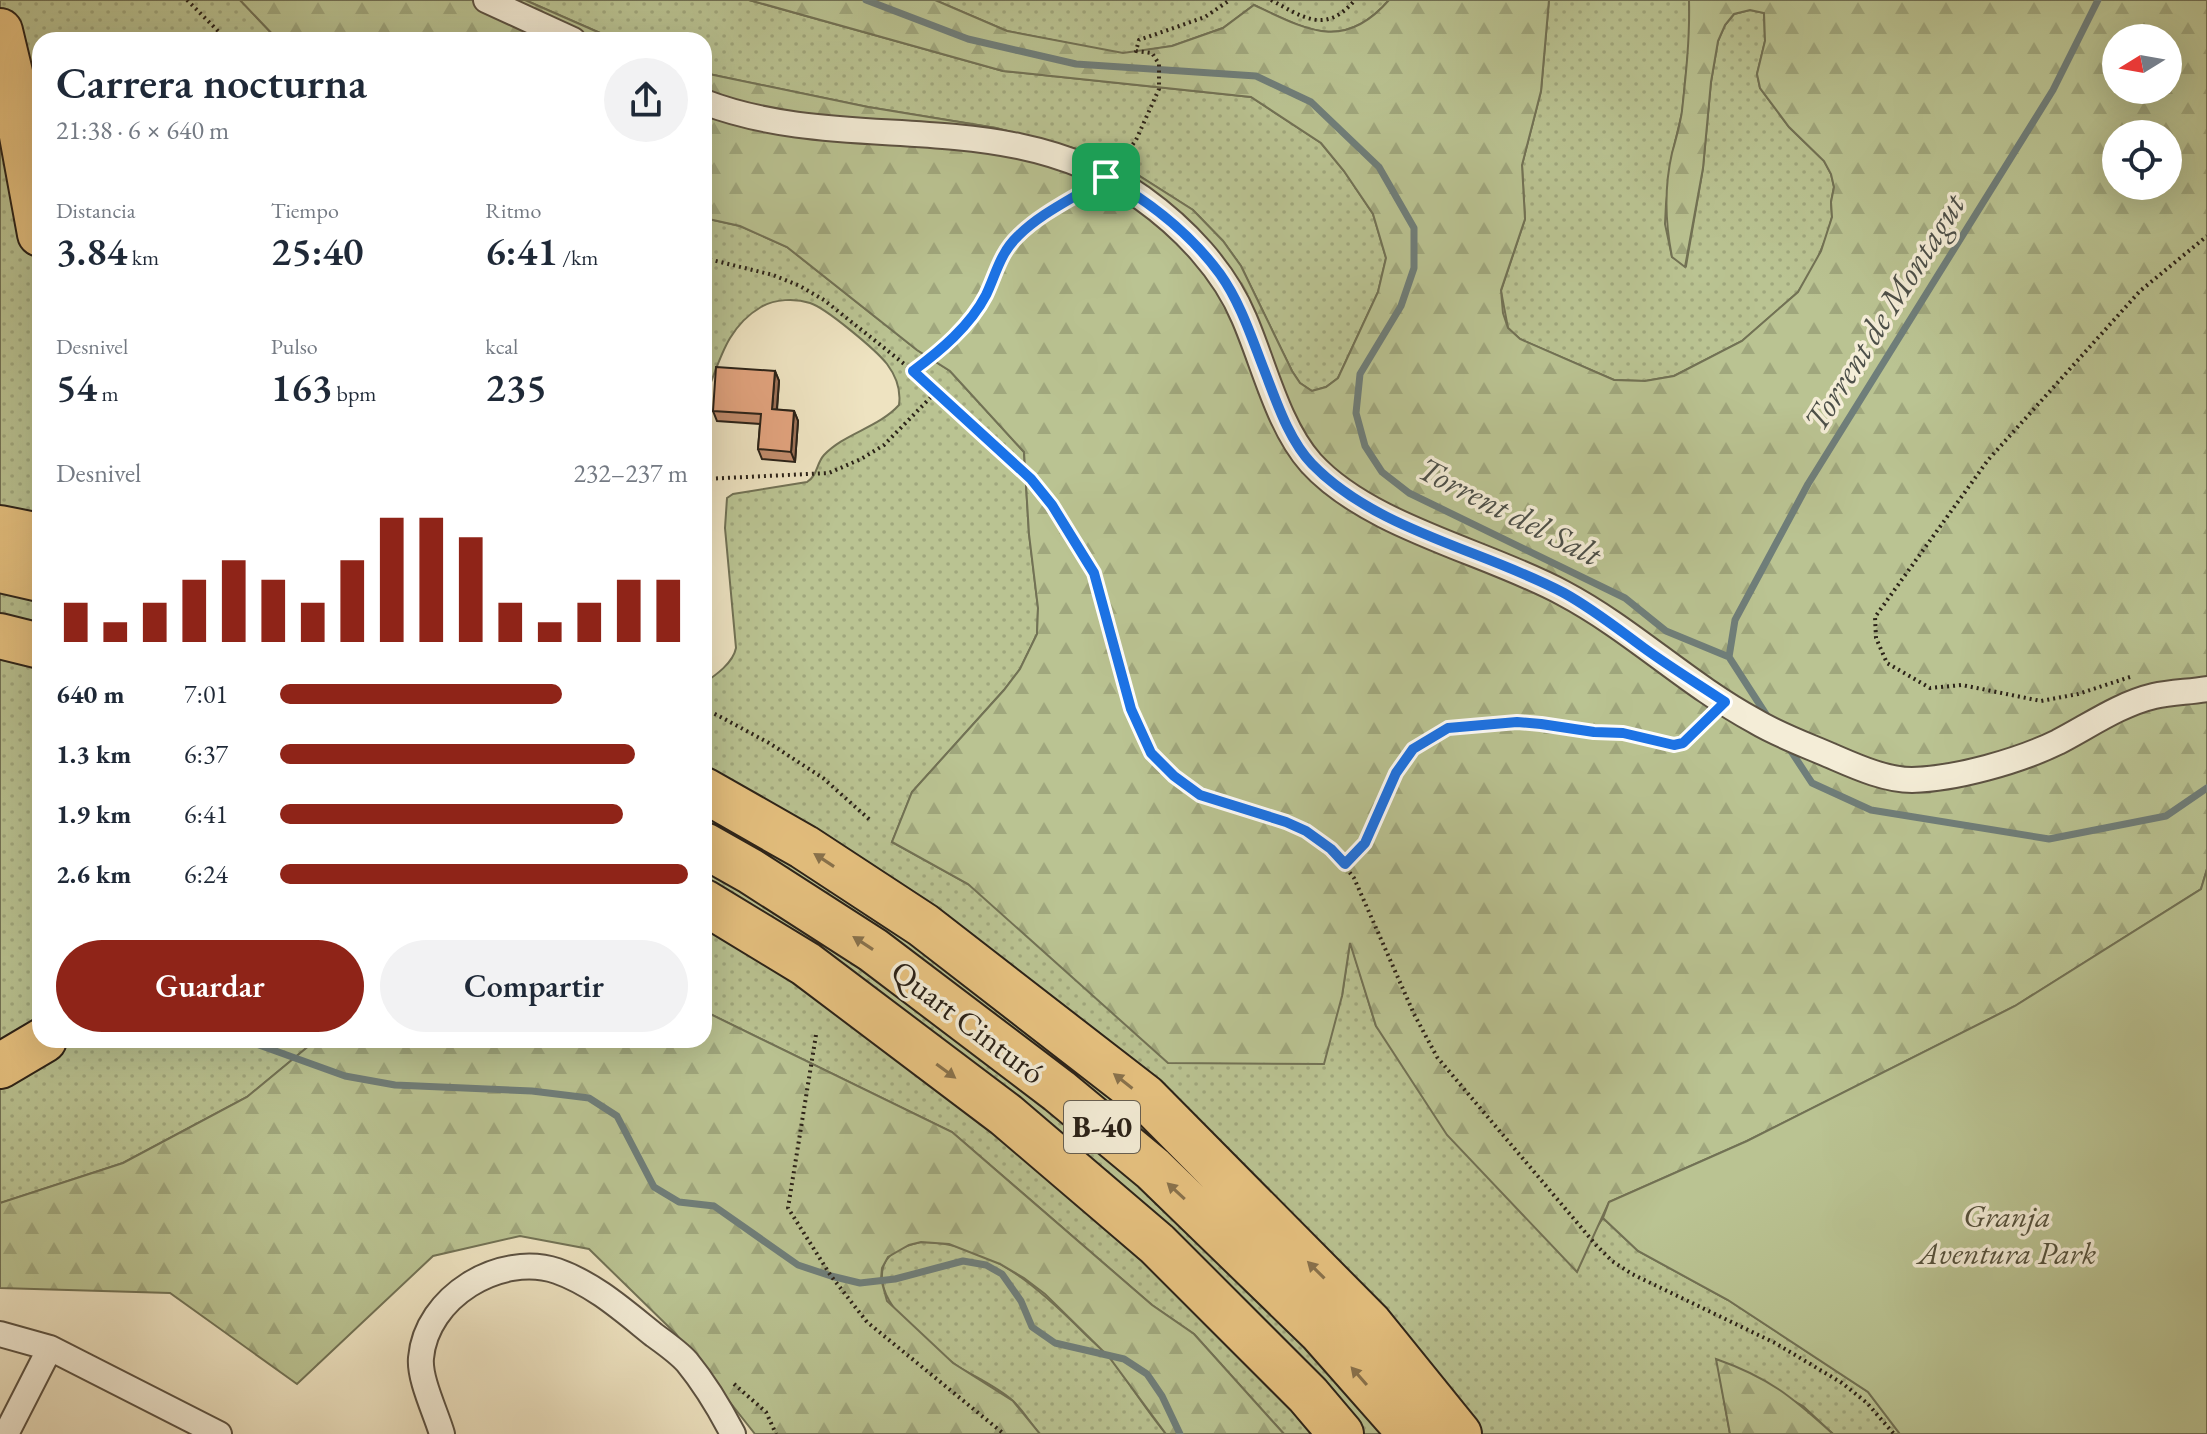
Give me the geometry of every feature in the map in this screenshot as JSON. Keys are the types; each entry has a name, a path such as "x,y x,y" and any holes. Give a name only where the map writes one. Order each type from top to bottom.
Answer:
{"highway":[{"path":"0,31 32,190"},
{"path":"0,528 32,534"},
{"path":"0,570 32,577"},
{"path":"0,636 32,644"},
{"path":"712,795 804,847 923,925 1145,1097 1370,1324 1459,1434"},
{"name":"Quart Cinturó","path":"712,850 873,950 1059,1091 1153,1169 1321,1332 1411,1434"},
{"name":"Quart Cinturó","path":"712,907 806,964 1006,1115 1157,1244 1308,1395 1341,1434"},
{"path":"712,935 816,994 884,1024"},
{"path":"0,1066 32,1047"}],"street":[{"path":"486,0 556,32"},
{"path":"712,105 734,114 772,122 972,138 1032,147 1074,160 1140,196 1177,226 1220,274 1242,314 1278,405 1297,443 1311,463 1340,488 1430,536 1564,593 1756,722 1868,771 1910,780 2018,760 2152,696 2207,689"},
{"path":"442,1434 420,1361 426,1334 461,1289 495,1272 524,1266 555,1270 612,1300 685,1360 717,1404 733,1434"},
{"path":"0,1334 50,1348 219,1434"},
{"path":"6,1434 50,1348"}],"path":[{"path":"187,0 219,32"},
{"path":"913,371 941,350 965,324 986,296 997,264 1016,237 1051,210 1106,177 1136,140 1159,89 1159,64 1152,53 1136,51 1139,40 1205,17 1230,0"},
{"path":"1271,0 1288,11 1314,21 1332,17 1355,0"},
{"path":"2137,677 2125,677 2078,694 2041,701 1962,685 1930,688 1887,663 1876,638 1875,617 1988,460 2140,291 2207,236"},
{"path":"712,260 773,275 824,300 913,371 1031,479 1052,505 1094,573 1131,709 1151,753 1174,776 1200,795 1306,831 1331,849 1345,864 1437,1057 1612,1261 1632,1274 1775,1343 1842,1383 1867,1403 1894,1434"},
{"path":"712,479 829,473 884,445 935,393"},
{"path":"1345,864 1365,843 1396,773 1413,749 1448,728 1517,722 1623,733 1674,745 1683,743 1725,702"},
{"path":"712,712 769,743 823,778 870,820"},
{"path":"816,1035 788,1208 831,1276 867,1322 1004,1434"},
{"path":"717,1404 724,1376 766,1412 776,1434"}],"green space":[{"path":"0,0 240,0 270,32 32,32 32,1048 306,1048 247,1097 123,1163 0,1203"},
{"path":"240,0 525,0 598,32 270,32"},
{"path":"525,0 749,0 1003,71 1251,97 1321,143 1373,214 1386,258 1378,292 1338,378 1326,387 1312,391 1300,383 1292,371 1241,266 1223,241 1193,210 1111,158 996,128 868,107 712,75 712,32 598,32"},
{"path":"749,0 935,0 1007,31 1123,53 1172,46 1223,28 1254,5 1308,28 1340,31 1372,16 1389,0 1549,0 1541,91 1522,165 1525,219 1501,290 1503,313 1508,328 1520,339 1614,380 1645,381 1674,376 1742,341 1798,292 1821,251 1832,217 1834,187 1824,161 1789,127 1760,88 1757,74 1765,41 1764,13 1750,10 1734,14 1718,41 1703,168 1685,267 1672,257 1667,192 1669,166 1682,111 1689,0 2207,0 2207,869 2201,889 2015,1006 1747,1141 1609,1202 1577,1272 1447,1135 1376,1026 1350,943 1342,996 1324,1064 1168,1063 968,884 892,842 912,792 1004,690 1020,669 1037,634 1038,608 1024,452 950,371 917,350 787,247 740,226 712,220 712,75 868,107 996,128 1111,158 1193,210 1223,241 1241,266 1292,371 1300,383 1312,391 1326,387 1338,378 1378,292 1386,258 1373,214 1321,143 1251,97 1003,71"},
{"path":"935,0 1389,0 1372,16 1340,31 1308,28 1254,5 1223,28 1172,46 1123,54 1007,31"},
{"path":"1549,0 1689,0 1690,34 1682,113 1672,155 1665,224 1672,257 1686,266 1703,168 1718,41 1734,14 1750,10 1764,13 1765,41 1757,74 1760,88 1789,127 1824,161 1831,174 1834,187 1827,235 1815,265 1798,292 1742,341 1674,376 1645,381 1614,380 1520,339 1508,328 1501,291 1525,219 1522,165 1541,91"},
{"path":"712,220 740,226 787,247 917,350 950,371 1024,452 1038,608 1037,634 1020,669 1004,690 912,792 892,842 968,884 1342,996 1350,941 1376,1026 1577,1271 1603,1218 1638,1251 1728,1300 1868,1392 1900,1434 1833,1434 1803,1406 1717,1360 1730,1434 1284,1434 1194,1334 1152,1305 952,1132 712,1015 712,677 728,664 736,648 725,528 727,498 733,494 807,482 821,458 832,447 891,413 899,405 898,389 887,364 838,321 804,301 779,301 761,307 739,325 725,348 712,380"},
{"name":"Granja Aventura Park","path":"2207,869 2207,1434 1900,1434 1868,1392 1728,1300 1638,1251 1603,1218 1609,1202 1747,1141 2015,1006 2201,889"},
{"path":"712,1015 952,1132 1152,1305 1194,1334 1284,1434 1166,1434 1109,1357 1045,1294 1000,1264 949,1244 921,1242 888,1257 881,1279 887,1301 953,1363 1013,1401 1040,1434 755,1434 676,1334 589,1249 520,1236 433,1256 297,1384 170,1293 0,1288 0,1203 123,1163 247,1097 306,1048 712,1048"},
{"path":"921,1242 969,1250 991,1259 1031,1284 1111,1359 1166,1434 1040,1434 1012,1400 936,1350 910,1327 890,1301 882,1275 886,1261 901,1248"},
{"path":"1716,1359 1779,1390 1833,1434 1730,1434"}],"building":[{"path":"716,367 775,371 772,409 794,411 791,452 758,449 761,414 713,411"}],"waterway":[{"name":"Torrent del Salt","path":"866,0 968,39 1076,64 1256,76 1311,102 1379,167 1414,228 1414,268 1401,306 1360,374 1356,413 1365,446 1382,472 1409,493 1625,598 1666,631 1729,657 1769,719"},
{"name":"Torrent de Montagut","path":"1729,657 1735,620 1808,484 2053,90 2098,0"},
{"name":"Torrent del Salt","path":"1787,745 1812,783 1871,810 2049,839 2166,816 2207,788"},
{"path":"267,1048 345,1076 395,1085 532,1091 589,1098 617,1116 654,1187 679,1202 714,1206 798,1265 831,1276 860,1283 895,1279 963,1261 986,1265 1002,1274 1021,1301 1032,1327 1055,1343 1124,1359 1147,1374 1162,1396 1180,1434"}],"route":[{"path":"1106,177 1140,196 1177,226 1220,274 1242,314 1278,405 1297,443 1311,463 1340,488 1430,536 1564,593 1604,617 1725,702 1695,733 1683,743 1674,745 1623,733 1517,722 1448,728 1413,749 1396,773 1372,832 1345,864 1331,849 1306,831 1200,795 1174,776 1151,753 1131,709 1094,573 1052,505 1031,479 913,371 941,350 965,324 986,296 997,264 1016,237 1062,203 1106,177"}]}
